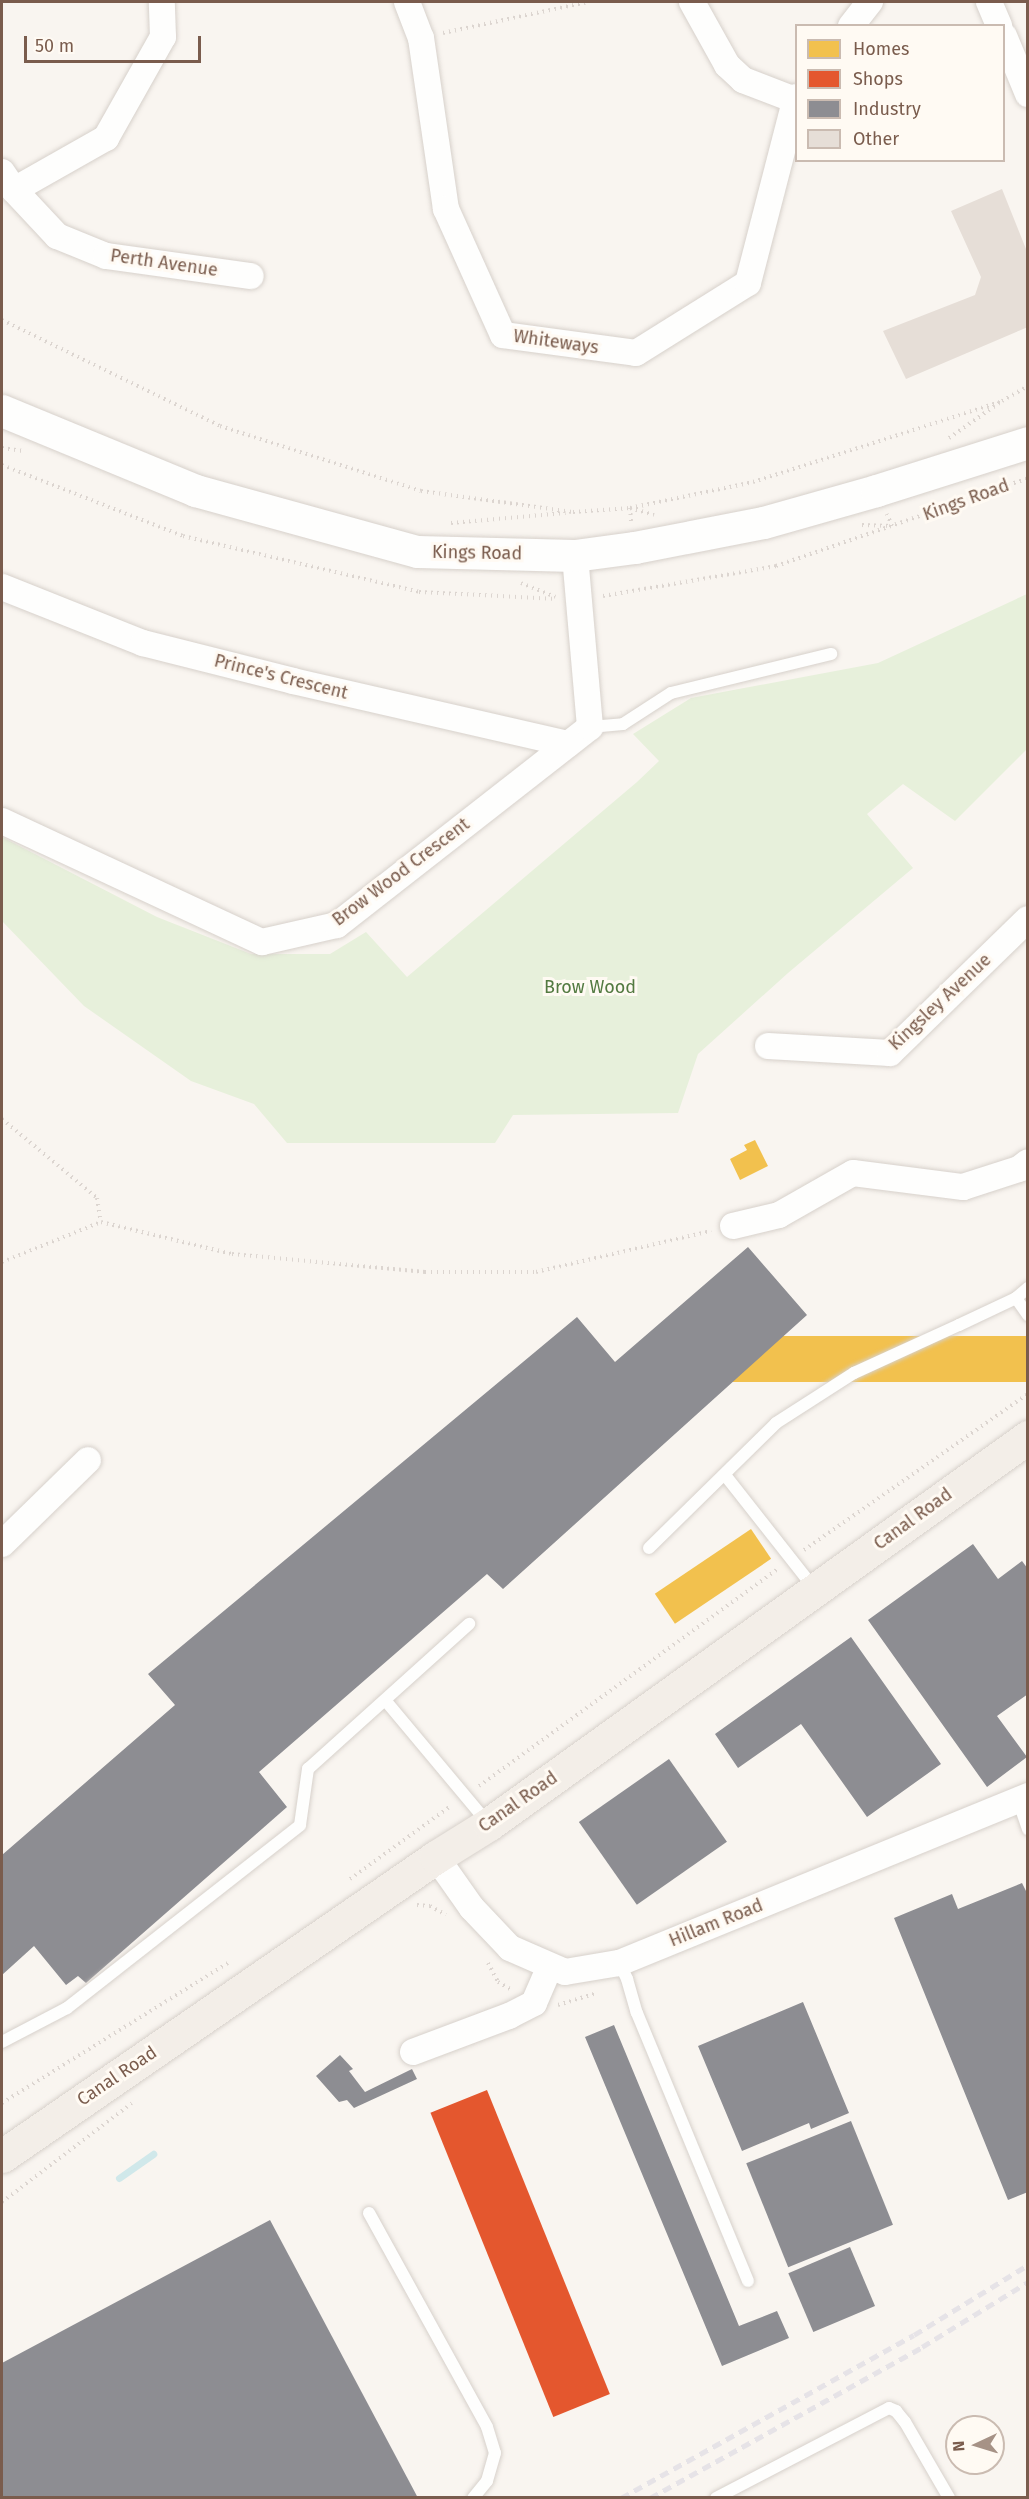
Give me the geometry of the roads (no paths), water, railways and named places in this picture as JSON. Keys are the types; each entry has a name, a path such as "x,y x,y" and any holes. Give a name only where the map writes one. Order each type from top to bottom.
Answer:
{"main road":[{"name":"Canal Road","path":"2,2156 436,1857 489,1824 1028,1437"}],"street":[{"path":"8,181 106,138 163,37 162,2"},
{"name":"Whiteways","path":"407,2 421,38 446,209 503,335 636,353 748,283 795,102"},
{"path":"692,2 727,65 743,80 795,98"},
{"path":"853,24 870,2"},
{"path":"989,2 998,24"},
{"path":"1005,38 1028,94"},
{"name":"Perth Avenue","path":"8,181 57,236 106,256 251,276"},
{"name":"Kings Road","path":"2,411 196,491 418,552 575,556 635,548 764,523 877,491 964,461 1028,443"},
{"name":"Kings Road","path":"964,461 1028,424"},
{"path":"575,556 590,727"},
{"name":"Prince's Crescent","path":"2,587 143,643 293,681 568,744"},
{"name":"Brow Wood Crescent","path":"2,821 262,942 337,925 590,727"},
{"name":"Kingsley Avenue","path":"768,1046 890,1053 1028,919"},
{"path":"733,1226 779,1215 853,1173 963,1187 1019,1169 1028,1162"},
{"path":"2,1544 88,1460"},
{"name":"Hillam Road","path":"436,1857 472,1908 510,1948 565,1972 619,1963 1023,1798"},
{"path":"414,2052 509,2016 534,2003 550,1966"}],"lane":[{"path":"590,727 623,724 671,693 831,654"},
{"path":"649,1548 776,1423 854,1373 1016,1298 1028,1288"},
{"path":"1016,1298 1028,1315"},
{"path":"725,1475 815,1589"},
{"path":"2,2042 67,2008 300,1825 308,1769 469,1624"},
{"path":"385,1700 489,1824"},
{"path":"1023,1798 1028,1829"},
{"path":"619,1963 748,2281"},
{"path":"369,2213 486,2427 495,2453 487,2481 473,2498"},
{"path":"716,2498 889,2408 896,2410 905,2422 949,2498"}],"waterway":[{"path":"119,2178 153,2154"}],"railway":[{"path":"621,2498 914,2335 1028,2265"},
{"path":"650,2498 922,2347 1028,2282"}],"park label":[{"name":"Brow Wood","path":"590,987"}]}
